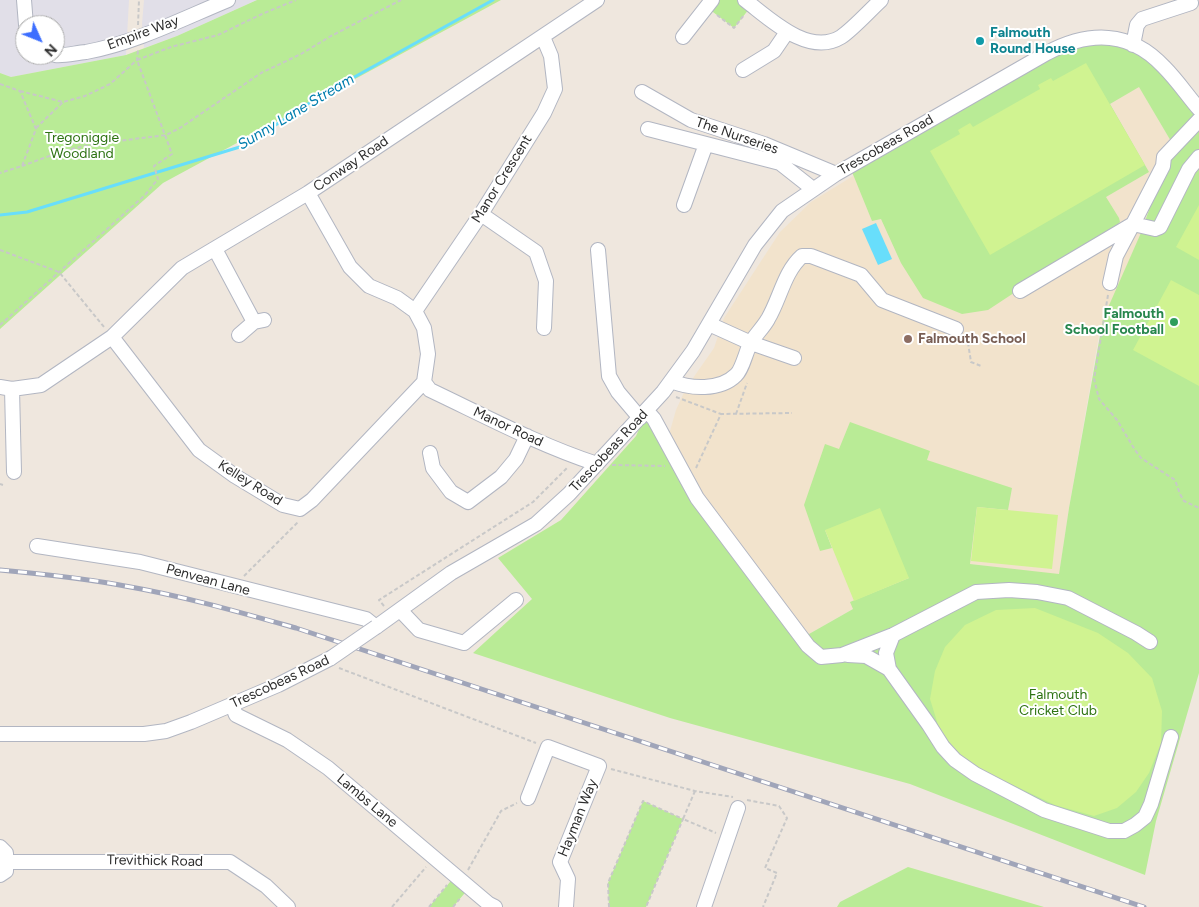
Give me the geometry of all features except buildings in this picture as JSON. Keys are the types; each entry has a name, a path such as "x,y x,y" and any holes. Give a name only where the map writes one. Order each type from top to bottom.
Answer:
{"street":[{"path":"24,0 25,15"},
{"name":"Empire Way","path":"65,55 98,49 138,37 228,0"},
{"name":"Conway Road","path":"6,388 41,384 112,336 182,268 308,193 597,0"},
{"path":"751,2 787,32 809,42 826,42 840,37 881,0"},
{"path":"1133,45 1137,25 1142,19 1191,3"},
{"path":"683,37 709,4"},
{"path":"743,70 774,51 787,32"},
{"name":"Manor Crescent","path":"415,311 481,214 544,113 555,89 551,56 543,37"},
{"name":"Trescobeas Road","path":"0,734 144,734 166,731 278,685 327,660 451,573 536,524 569,494 667,387 693,351 755,245 782,211 836,174 1060,46 1079,39 1098,37 1113,38 1133,45 1163,65 1198,106"},
{"name":"The Nurseries","path":"642,92 691,120 764,144 836,174"},
{"path":"1110,283 1116,256 1164,164 1164,157 1199,120"},
{"path":"648,129 780,163 813,189"},
{"path":"684,206 706,144"},
{"path":"1020,291 1133,224 1155,230 1160,227 1189,169 1199,157"},
{"path":"308,193 350,267 369,286 397,298 415,311 424,328 428,354 424,382"},
{"path":"481,214 536,252 546,281 544,328"},
{"path":"215,249 259,321 239,335"},
{"path":"598,250 610,376 618,392 643,415 654,418 697,498 812,651 821,657 842,655 866,656 889,668"},
{"path":"667,387 702,387 722,384 738,375 750,343 768,319 794,263 802,256 812,256 861,275 882,300 956,329"},
{"path":"709,324 750,343 794,358"},
{"name":"Kelley Road","path":"112,336 199,450 235,476 283,505 300,509 312,500 424,382"},
{"name":"Manor Road","path":"424,382 430,390 527,436 597,464"},
{"path":"6,388 14,472"},
{"path":"430,453 433,468 451,492 468,502 501,477 516,459 527,436"},
{"name":"Penvean Lane","path":"37,546 140,562 366,620 376,627"},
{"path":"842,655 893,635 976,592 1009,590 1037,592 1068,598 1150,642"},
{"path":"395,613 419,630 464,643 516,600"},
{"path":"893,635 886,653 889,668 942,747 955,760 975,774 1044,810 1109,831 1124,831 1135,825 1145,817 1151,804 1172,738"},
{"name":"Lambs Lane","path":"232,705 236,715 287,740 328,768 489,904 495,907"},
{"path":"528,798 548,747"},
{"name":"Hayman Way","path":"548,747 599,766 560,862 568,879 566,907"},
{"path":"704,907 738,808"},
{"path":"0,847 6,853 6,871 0,876"},
{"name":"Trevithick Road","path":"6,862 230,862 266,886 288,907"}],"path":[{"path":"0,325 145,195 158,179 154,166 172,154 137,60 139,0"},
{"path":"0,84 62,102 85,96 110,84 137,60 171,47 218,35 296,0"},
{"path":"0,173 94,144 166,135 180,128 261,74 401,0"},
{"path":"709,4 734,28 751,2"},
{"path":"20,91 36,128"},
{"path":"22,166 36,128 62,102"},
{"path":"0,250 59,272 112,336"},
{"path":"1110,283 1094,379 1096,392 1099,399 1117,420 1134,450 1141,458 1175,480 1184,501 1199,508"},
{"path":"956,329 966,332 971,362 981,366"},
{"path":"667,387 721,414 792,413"},
{"path":"597,464 680,467 695,470 721,414"},
{"path":"395,613 379,600 533,502 576,457"},
{"path":"234,587 302,518 300,509"},
{"path":"327,660 548,747"},
{"path":"599,766 695,791 779,806 786,818 765,868 777,873 763,907"},
{"path":"646,907 695,791"},
{"path":"429,907 459,878 501,811 528,798"},
{"path":"610,907 608,884 642,801 728,838"},
{"path":"392,907 434,858"}],"shaded area":[{"path":"0,0 129,0 126,55 11,77 0,73"},
{"path":"144,0 257,0 177,36 144,48 142,24"},
{"name":"Falmouth School","path":"1139,86 1172,143 1140,235 1100,329 1059,575 970,564 853,609 809,634 799,630 703,504 668,438 676,410 686,388 714,348 724,318 780,232 811,202 853,176 850,167 1110,104"}],"green space":[{"name":"Tregoniggie Woodland","path":"257,0 501,0 163,183 0,329 0,73 11,77 126,55 177,36"},
{"path":"716,0 738,0 749,9 734,28 709,9"},
{"path":"1085,39 1143,51 1199,111 1172,143 1139,87 1110,104 1149,172 1106,197 1120,222 988,310 962,314 923,298 901,263 881,219 872,221 850,167"},
{"path":"1086,63 1145,165 990,255 930,151 960,134 958,130 970,123 973,127 1040,89 1038,85 1051,78 1053,81"},
{"name":"Falmouth Cricket Club","path":"1199,127 1199,673 1156,821 1145,875 910,784 670,718 473,653 532,599 498,558 561,520 636,436 647,411 697,498 799,630 809,634 853,609 850,602 909,578 825,530 832,548 820,551 804,505 825,444 839,449 850,422 930,451 927,460 1012,488 1008,510 977,507 970,564 1059,574 1103,319 1140,235 1170,159"},
{"path":"1199,205 1199,260 1176,247"},
{"name":"Falmouth School Football","path":"1171,280 1199,295 1199,386 1133,350"},
{"path":"977,507 1058,515 1052,569 971,561"},
{"path":"880,508 909,578 854,601 825,530"},
{"name":"Falmouth Cricket Club","path":"1035,608 1098,633 1128,653 1152,678 1162,711 1161,743 1149,773 1136,792 1117,808 1094,816 1055,805 984,771 957,753 939,728 930,699 935,671 945,647 965,625 996,610"},
{"path":"643,801 683,819 646,907 609,907 608,883"},
{"path":"908,867 1044,907 837,907 840,902"},
{"path":"455,876 469,888 453,907 429,907"}],"water":[{"path":"876,223 892,259 878,265 862,229"}],"waterway":[{"name":"Sunny Lane Stream","path":"0,215 27,212 243,146 322,95 493,0"}],"railway":[{"path":"0,570 79,578 147,590 296,628 1144,907"}],"place":[{"name":"Falmouth Round House","path":"980,41"},
{"name":"Falmouth School Football","path":"1174,322"},
{"name":"Falmouth School","path":"908,339"}]}
